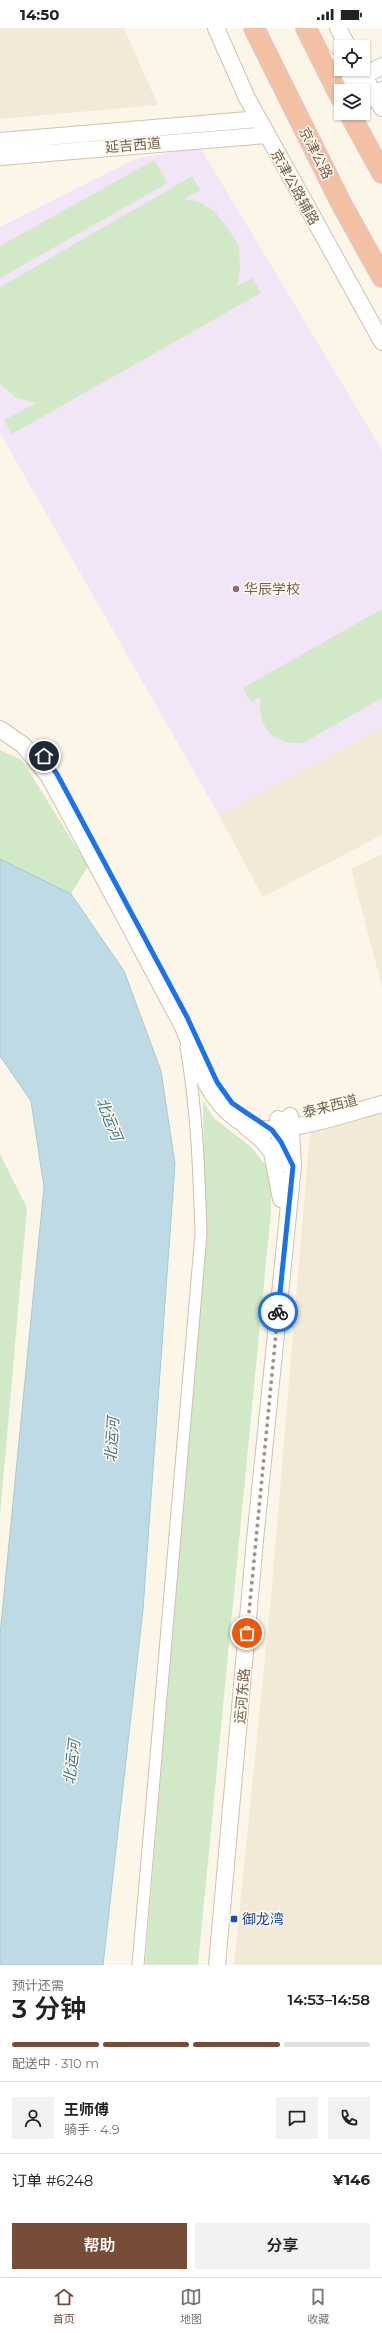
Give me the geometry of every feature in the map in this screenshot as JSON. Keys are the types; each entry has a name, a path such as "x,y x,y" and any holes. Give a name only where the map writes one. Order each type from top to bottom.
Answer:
{"highway":[{"name":"京津公路","path":"254,28 341,203 382,277"},
{"path":"306,28 334,85"},
{"path":"352,120 382,173"}],"street":[{"name":"京津公路辅路","path":"216,28 258,119 382,342"},
{"path":"338,28 344,40"},
{"path":"314,46 334,67"},
{"path":"370,70 382,66"},
{"path":"343,76 353,78 356,76"},
{"path":"364,76 375,100"},
{"name":"延吉西道","path":"0,141 258,119"},
{"path":"359,134 360,120"},
{"name":"延吉西道","path":"0,157 267,135"},
{"path":"0,719 31,741 57,774 177,999 223,1091 236,1106 254,1117 282,1127"},
{"path":"0,729 23,745 48,775 181,1023 216,1099 261,1139 272,1152 281,1199"},
{"path":"138,1965 163,1702 201,1234 194,1091 177,999"},
{"name":"泰来西道","path":"282,1127 382,1093"},
{"name":"泰来西道","path":"282,1127 382,1104"},
{"path":"238,1120 252,1127 282,1127"},
{"path":"209,1965 283,1177 282,1127"},
{"name":"运河东路","path":"217,1965 255,1540 293,1166 282,1127"}],"shaded area":[{"path":"0,28 124,28 158,105 0,119"},
{"name":"华辰学校","path":"200,147 382,450 382,728 219,815 0,433 0,227 135,159"},
{"path":"382,728 382,835 263,897 219,815"},
{"path":"382,854 382,987 351,869"},
{"name":"御龙湾","path":"382,1113 382,1965 234,1965 270,1608 310,1132"}],"green space":[{"path":"154,160 168,183 0,278 0,246"},
{"path":"192,176 200,190 184,199 201,203 215,212 239,246 240,269 237,286 252,278 261,293 12,434 4,420 36,403 15,397 0,384 0,287"},
{"path":"382,609 382,698 303,743 283,741 268,732 261,717 261,697 251,702 243,688"},
{"path":"0,750 22,760 88,866 71,894 0,859"},
{"path":"203,1101 214,1118 251,1147 267,1167 271,1186 271,1211 198,1965 145,1965 205,1235"},
{"path":"0,1154 27,1208 0,1516"}],"water":[{"name":"北运河","path":"0,859 71,894 124,971 161,1071 175,1164 143,1609 103,1965 0,1965 0,1635 44,1187 31,1101 0,1056"}],"way so far":[{"path":"247,1633 278,1312"}],"place":[{"name":"华辰学校","path":"236,589"},
{"name":"御龙湾","path":"234,1919"}],"route":[{"path":"44,756 57,774 187,1017 217,1082 232,1103 244,1112 268,1125 281,1142 290,1158 293,1166 278,1312"}]}
